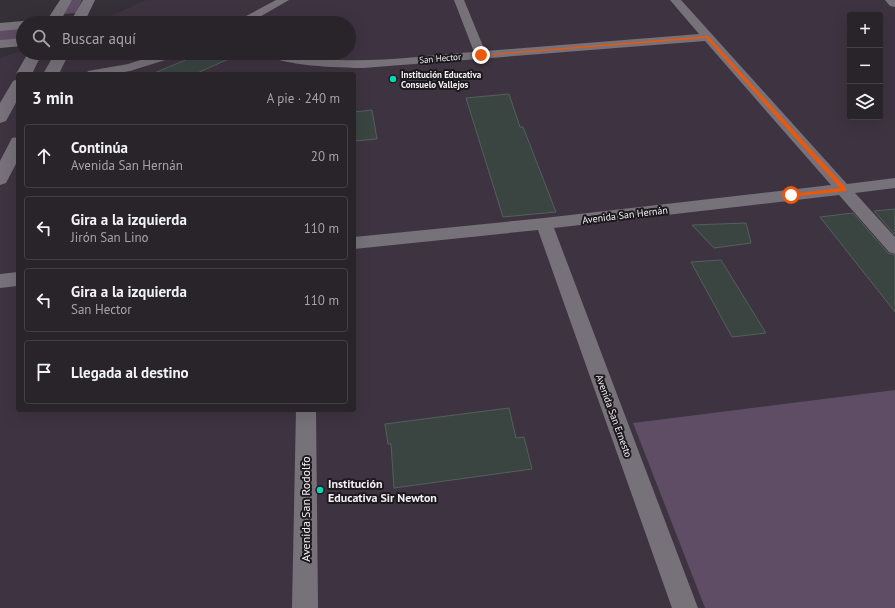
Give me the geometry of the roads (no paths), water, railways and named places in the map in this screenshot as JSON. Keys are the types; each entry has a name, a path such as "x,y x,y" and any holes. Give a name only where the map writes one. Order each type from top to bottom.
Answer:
{"street":[{"path":"56,16 66,0"},
{"path":"254,16 284,0"},
{"path":"459,0 481,55"},
{"path":"675,0 895,248"},
{"path":"891,0 895,3"},
{"path":"82,16 91,1"},
{"path":"0,27 16,26"},
{"name":"San Hector","path":"299,60 342,65 707,37"},
{"path":"0,44 16,43"},
{"path":"25,72 31,60"},
{"path":"52,72 58,60"},
{"path":"103,72 130,67 152,60"},
{"path":"0,118 16,88"},
{"path":"0,179 16,146"},
{"name":"Avenida San Hernán","path":"356,243 544,224 895,184"},
{"name":"Avenida San Ernesto","path":"544,224 685,608"},
{"path":"0,281 16,279"},
{"name":"Avenida San Rodolfo","path":"305,608 306,412"}],"place":[{"name":"Institución Educativa Consuelo Vallejos","path":"393,79"},
{"name":"Institución Educativa Sir Newton","path":"320,490"}]}
